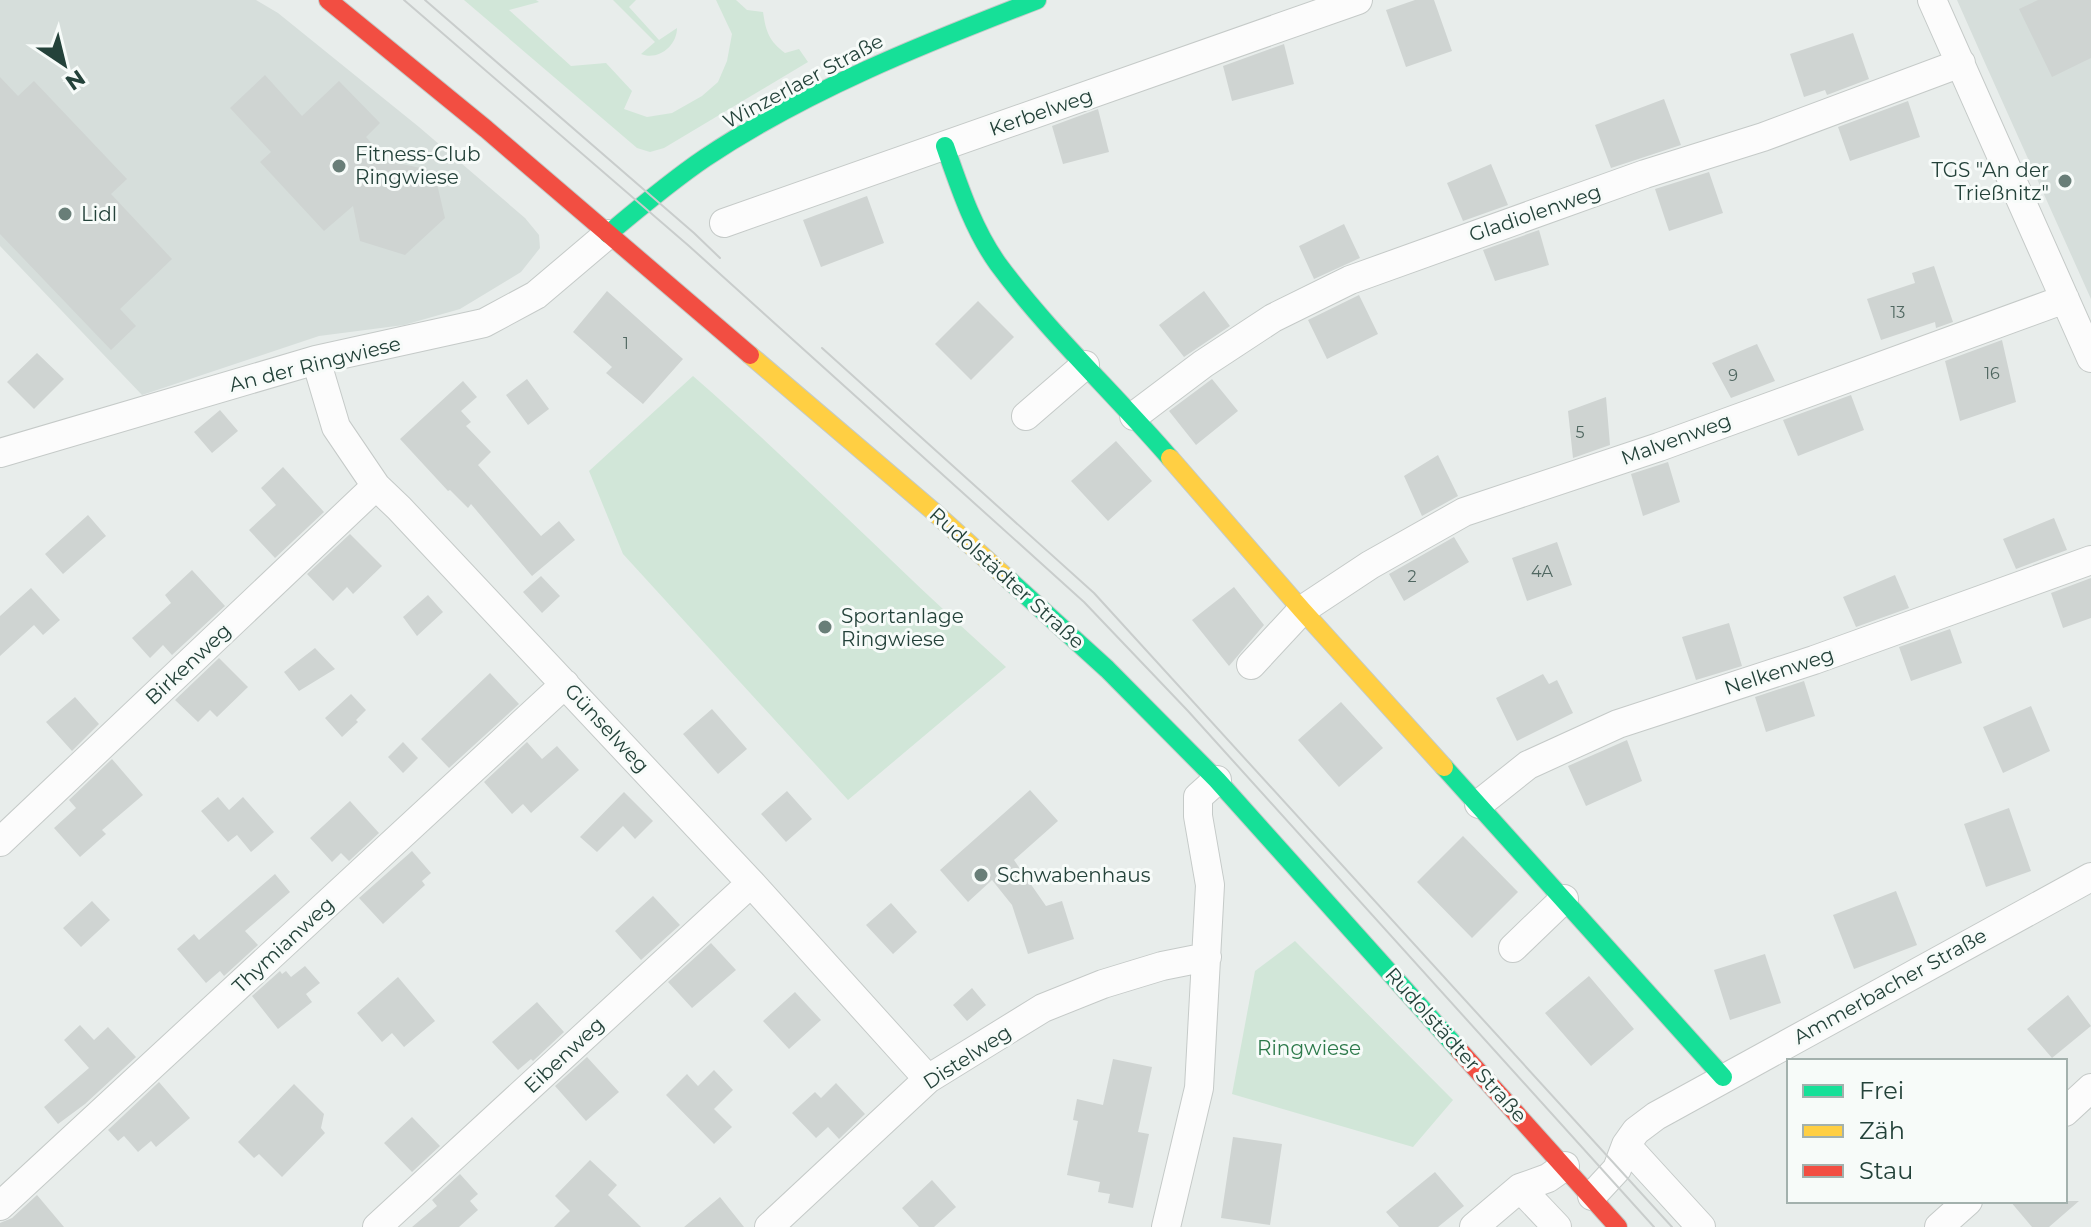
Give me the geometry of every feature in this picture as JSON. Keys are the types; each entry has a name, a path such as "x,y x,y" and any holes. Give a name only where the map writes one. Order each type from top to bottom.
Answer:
{"main road":[{"name":"Rudolstädter Straße","path":"328,0 461,109 933,511 1107,669 1217,780 1618,1227"},
{"name":"Winzerlaer Straße","path":"608,234 667,183 776,116 922,44 1037,0"},
{"path":"945,146 966,205 997,262 1302,610 1723,1077"}],"street":[{"name":"Kerbelweg","path":"724,223 1358,0"},
{"path":"1932,0 2091,358"},
{"name":"Gladiolenweg","path":"1134,416 1203,364 1273,318 1350,280 1645,174 1763,137 1961,63"},
{"name":"An der Ringwiese","path":"4,445 316,360 484,323 547,287 608,234"},
{"name":"Malvenweg","path":"1251,665 1302,610 1370,565 1464,512 1659,447 2065,299"},
{"name":"Günselweg","path":"316,360 336,427 376,486 751,883 928,1079"},
{"path":"1026,416 1085,365"},
{"name":"Birkenweg","path":"0,842 376,486"},
{"name":"Nelkenweg","path":"1479,804 1528,765 1618,724 1814,660 2091,560"},
{"name":"Thymianweg","path":"0,1206 565,684"},
{"path":"1166,1227 1199,1088 1210,885 1198,816 1198,797 1217,780"},
{"name":"Ammerbacher Straße","path":"1592,1196 1617,1169 1626,1145 1636,1131 1656,1116 2091,877"},
{"name":"Eibenweg","path":"377,1227 751,883"},
{"path":"1513,948 1564,899"},
{"name":"Distelweg","path":"769,1227 928,1079 1043,1008 1103,984 1162,966 1207,957"},
{"path":"2067,1110 2091,1088"},
{"path":"1626,1145 1701,1227"},
{"path":"1474,1227 1513,1194 1548,1178 1565,1166"},
{"path":"1513,1194 1557,1227"},
{"path":"1939,1227 1966,1203"}],"shaded area":[{"path":"0,0 256,0 278,13 419,127 525,218 539,235 540,248 521,272 460,309 404,325 319,336 142,395 0,246"},
{"name":"TGS \"An der Trießnitz\"","path":"1957,0 2091,0 2091,299 1985,63"}],"green space":[{"path":"464,0 536,0 539,2 509,10 571,66 606,63 632,91 624,109 647,117 672,113 702,96 718,82 727,61 732,34 716,0 736,0 747,10 763,12 767,31 775,44 785,53 799,49 808,62 664,148 650,152 637,148"},
{"path":"613,0 636,0 629,7 659,40 677,28 674,41 660,54 641,54 655,42"},
{"name":"Sportanlage Ringwiese","path":"693,376 1006,667 848,800 623,554 589,471"},
{"name":"Ringwiese","path":"1295,941 1453,1100 1413,1147 1232,1094 1255,971"}],"building":[{"path":"1415,0 1434,0 1452,51 1406,67 1386,10"},
{"path":"2038,0 2091,0 2091,58 2052,77 2019,9"},
{"path":"1853,33 1869,79 1827,95 1825,90 1804,97 1790,54"},
{"path":"1284,44 1294,84 1232,101 1223,66"},
{"name":"Fitness-Club Ringwiese","path":"265,75 302,116 339,81 380,123 366,137 389,161 434,171 445,218 405,255 360,241 353,206 324,231 260,162 271,152 230,108"},
{"name":"Lidl","path":"0,77 18,96 34,81 127,179 111,194 172,259 120,309 136,326 111,350 0,234"},
{"path":"1664,99 1681,145 1611,168 1595,125"},
{"path":"1908,101 1920,137 1850,161 1838,127"},
{"path":"1098,109 1109,152 1063,164 1052,126"},
{"path":"1491,164 1508,205 1463,221 1447,183"},
{"path":"1709,172 1723,213 1669,231 1655,189"},
{"path":"867,196 884,243 821,267 803,220"},
{"path":"1344,224 1360,258 1314,279 1299,246"},
{"path":"1539,230 1549,265 1495,281 1483,250"},
{"path":"1934,266 1953,322 1936,328 1935,322 1881,340 1867,299 1915,283 1912,273"},
{"path":"607,291 683,359 643,404 606,373 612,367 573,332"},
{"path":"1204,291 1230,326 1184,357 1159,325"},
{"path":"1359,295 1378,334 1327,359 1308,320"},
{"path":"978,301 1014,337 971,380 935,344"},
{"path":"2002,340 2016,402 1960,421 1945,361"},
{"path":"1757,344 1775,381 1731,398 1712,363"},
{"path":"37,353 64,379 34,409 7,382"},
{"path":"527,379 549,409 528,425 506,395"},
{"path":"1212,379 1238,411 1196,445 1169,411"},
{"path":"463,381 477,397 461,411 471,422 466,426 491,452 478,465 541,536 559,521 575,540 532,576 471,504 468,508 448,491 400,439"},
{"path":"1851,395 1864,430 1798,456 1783,420"},
{"path":"1606,397 1610,445 1573,458 1568,411"},
{"path":"220,410 238,431 212,453 194,432"},
{"path":"1116,441 1152,481 1108,521 1071,481"},
{"path":"1438,455 1458,496 1422,516 1404,476"},
{"path":"1668,462 1680,502 1643,516 1631,474"},
{"path":"283,467 324,512 275,558 249,530 276,505 261,488"},
{"path":"88,515 106,536 63,574 45,554"},
{"path":"2054,518 2067,550 2016,569 2003,539"},
{"path":"350,534 382,566 353,594 347,587 333,601 307,574"},
{"path":"1454,537 1469,562 1404,601 1389,574"},
{"path":"1557,542 1572,585 1527,601 1512,558"},
{"path":"192,570 225,606 172,655 163,645 150,658 132,638 171,603 165,595"},
{"path":"1895,575 1909,608 1856,627 1843,597"},
{"path":"541,576 560,596 542,613 523,592"},
{"path":"2091,578 2091,618 2063,628 2051,593"},
{"path":"1234,587 1264,625 1229,666 1192,620"},
{"path":"31,588 60,620 43,635 34,625 0,656 0,616"},
{"path":"428,595 443,612 417,636 403,617"},
{"path":"1729,623 1742,666 1696,680 1682,637"},
{"path":"1950,629 1962,663 1911,681 1899,647"},
{"path":"315,648 335,669 299,691 284,672"},
{"path":"219,658 248,687 217,717 210,710 198,722 175,700"},
{"path":"490,673 519,704 449,768 421,739"},
{"path":"1543,674 1549,684 1557,680 1573,713 1517,741 1496,698"},
{"path":"1804,681 1815,716 1766,732 1755,697"},
{"path":"351,694 366,710 342,737 325,718"},
{"path":"75,697 99,724 72,751 46,722"},
{"path":"1341,702 1383,748 1339,787 1298,740"},
{"path":"2031,706 2050,751 2003,773 1983,727"},
{"path":"712,709 747,749 718,774 683,734"},
{"path":"1627,740 1642,781 1586,806 1568,766"},
{"path":"403,742 418,758 403,773 388,757"},
{"path":"527,742 542,759 557,746 579,770 531,813 523,804 512,814 484,782"},
{"path":"112,759 143,795 102,830 106,834 80,857 54,828 76,808 69,800"},
{"name":"Schwabenhaus","path":"1030,790 1058,821 1014,860 1046,906 1062,901 1074,939 1028,954 1012,905 992,880 968,902 940,870"},
{"path":"787,791 812,819 786,842 761,814"},
{"path":"624,792 653,821 635,839 623,826 597,852 580,837"},
{"path":"218,797 229,810 243,797 274,832 251,852 237,835 228,842 201,811"},
{"path":"350,801 379,833 349,861 341,853 332,862 310,838"},
{"path":"2009,808 2031,871 1986,887 1964,824"},
{"path":"1463,836 1518,892 1472,938 1417,882"},
{"path":"412,851 431,873 422,881 425,885 383,924 359,898"},
{"path":"275,874 290,892 245,931 258,945 224,976 220,971 206,983 177,949 194,934 199,940"},
{"path":"1896,891 1917,945 1854,969 1833,915"},
{"path":"653,896 680,925 641,960 615,931"},
{"path":"92,901 110,920 81,947 63,928"},
{"path":"891,903 917,932 893,954 866,925"},
{"path":"711,943 736,970 692,1008 668,982"},
{"path":"1765,954 1781,1003 1730,1020 1714,970"},
{"path":"305,966 320,983 306,994 312,1002 278,1029 252,996 280,971 282,974 286,971 291,977"},
{"path":"1589,976 1634,1029 1591,1066 1545,1013"},
{"path":"398,977 435,1021 404,1047 392,1033 382,1042 357,1013"},
{"path":"972,988 986,1005 967,1021 953,1005"},
{"path":"795,992 821,1020 789,1049 763,1021"},
{"path":"2068,995 2091,1026 2052,1058 2027,1029"},
{"path":"537,1002 564,1032 533,1061 531,1059 518,1070 492,1042"},
{"path":"80,1025 94,1040 108,1027 136,1057 85,1104 58,1124 44,1107 89,1068 64,1040"},
{"path":"587,1057 619,1092 586,1121 555,1086"},
{"path":"1113,1059 1152,1067 1138,1132 1149,1134 1133,1208 1108,1203 1110,1194 1098,1192 1100,1182 1067,1175 1078,1121 1073,1120 1077,1099 1103,1105"},
{"path":"714,1070 733,1090 714,1109 732,1127 714,1144 666,1095 687,1074 698,1086"},
{"path":"159,1082 190,1118 156,1147 151,1141 138,1152 124,1136 118,1141 108,1130"},
{"path":"836,1083 865,1114 839,1139 828,1127 816,1138 792,1113 815,1092 821,1098"},
{"path":"294,1084 324,1114 321,1128 325,1133 282,1177 259,1154 254,1158 238,1142"},
{"path":"412,1117 440,1146 412,1172 384,1143"},
{"path":"1233,1137 1282,1144 1270,1225 1221,1218"},
{"path":"590,1160 617,1185 608,1195 641,1227 554,1227 570,1211 555,1196"},
{"path":"1435,1172 1464,1206 1438,1227 1399,1227 1386,1212"},
{"path":"460,1174 478,1194 470,1201 478,1210 459,1227 412,1227 437,1206 432,1200"},
{"path":"932,1180 956,1207 934,1227 919,1227 902,1208"},
{"path":"37,1195 64,1227 0,1227 0,1223 12,1218"},
{"path":"720,1197 744,1227 684,1227"},
{"path":"2079,1201 2049,1227 2032,1227 2012,1203"}],"tram line":[{"path":"404,0 689,246 1084,602 1188,711 1654,1227"},
{"path":"425,0 720,258"},
{"path":"822,348 1094,593 1672,1227"}],"traffic: fast":[{"path":"608,234 692,167 784,111 909,51 1037,0"},
{"path":"945,146 974,222 998,264 1039,314 1170,458"},
{"path":"1008,579 1107,669 1217,780 1459,1050"},
{"path":"1444,767 1723,1077"}],"traffic: slow":[{"path":"750,355 1008,579"},
{"path":"1170,458 1444,767"}],"traffic: jam":[{"path":"328,0 486,129 750,355"},
{"path":"1459,1050 1618,1227"}],"place":[{"name":"Fitness-Club Ringwiese","path":"339,166"},
{"name":"TGS \"An der Trießnitz\"","path":"2065,181"},
{"name":"Lidl","path":"65,214"},
{"name":"Sportanlage Ringwiese","path":"825,627"},
{"name":"Schwabenhaus","path":"981,875"}]}
